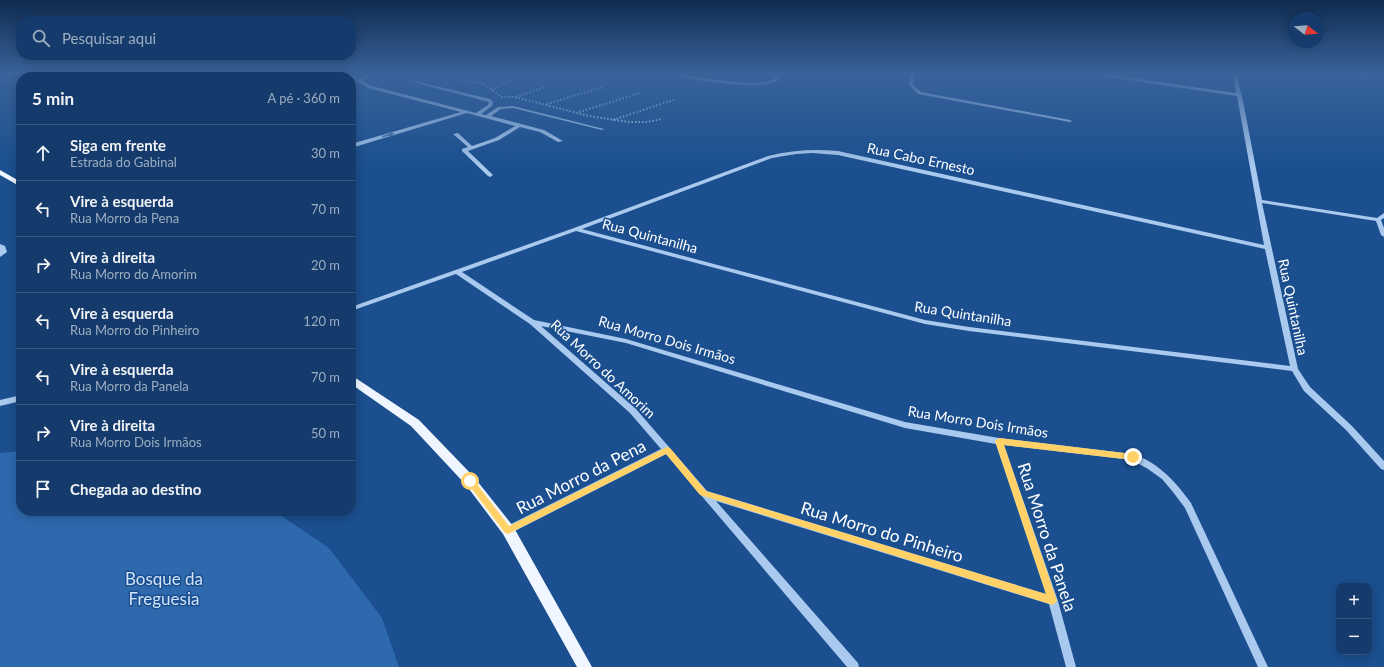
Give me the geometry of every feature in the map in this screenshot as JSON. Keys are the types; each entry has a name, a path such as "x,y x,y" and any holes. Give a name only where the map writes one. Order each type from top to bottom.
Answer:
{"main road":[{"path":"0,172 16,182"},
{"path":"356,383 415,423 470,481 508,530 585,667"}],"street":[{"path":"440,105 542,131 560,141"},
{"path":"478,114 490,105"},
{"path":"985,105 1070,121"},
{"name":"Rua Quintanilha","path":"576,229 925,322 969,329 1294,369 1268,248 1242,105"},
{"path":"487,117 500,108 513,107 602,129"},
{"path":"356,145 467,112"},
{"path":"490,175 464,150 497,139 520,125"},
{"path":"456,134 472,148"},
{"name":"Rua Cabo Ernesto","path":"576,229 770,157 793,151 814,150 838,153 1268,248"},
{"path":"1260,201 1378,220 1384,215"},
{"path":"1378,220 1384,235"},
{"path":"356,307 576,229"},
{"path":"0,246 4,252 0,255"},
{"name":"Rua Morro do Amorim","path":"458,272 532,322 634,411 854,667"},
{"name":"Rua Morro Dois Irmãos","path":"532,322 626,341 905,425 999,441 1133,457 1152,465 1172,483 1188,506 1263,667"},
{"path":"1294,369 1307,389 1349,428 1384,467"},
{"path":"0,403 16,399"},
{"name":"Rua Morro da Panela","path":"999,441 1053,601 1071,667"},
{"name":"Rua Morro da Pena","path":"508,530 667,450"},
{"name":"Rua Morro do Pinheiro","path":"703,493 1053,601"}],"path":[{"path":"551,105 612,120 652,122 662,119"},
{"path":"579,112 601,105"},
{"path":"612,120 657,105"}],"green space":[{"name":"Bosque da Freguesia","path":"16,451 16,516 281,516 329,548 382,618 399,667 0,667 0,453"}],"route":[{"path":"470,481 508,530 667,450 703,493 1053,601 999,441 1133,457"}]}
